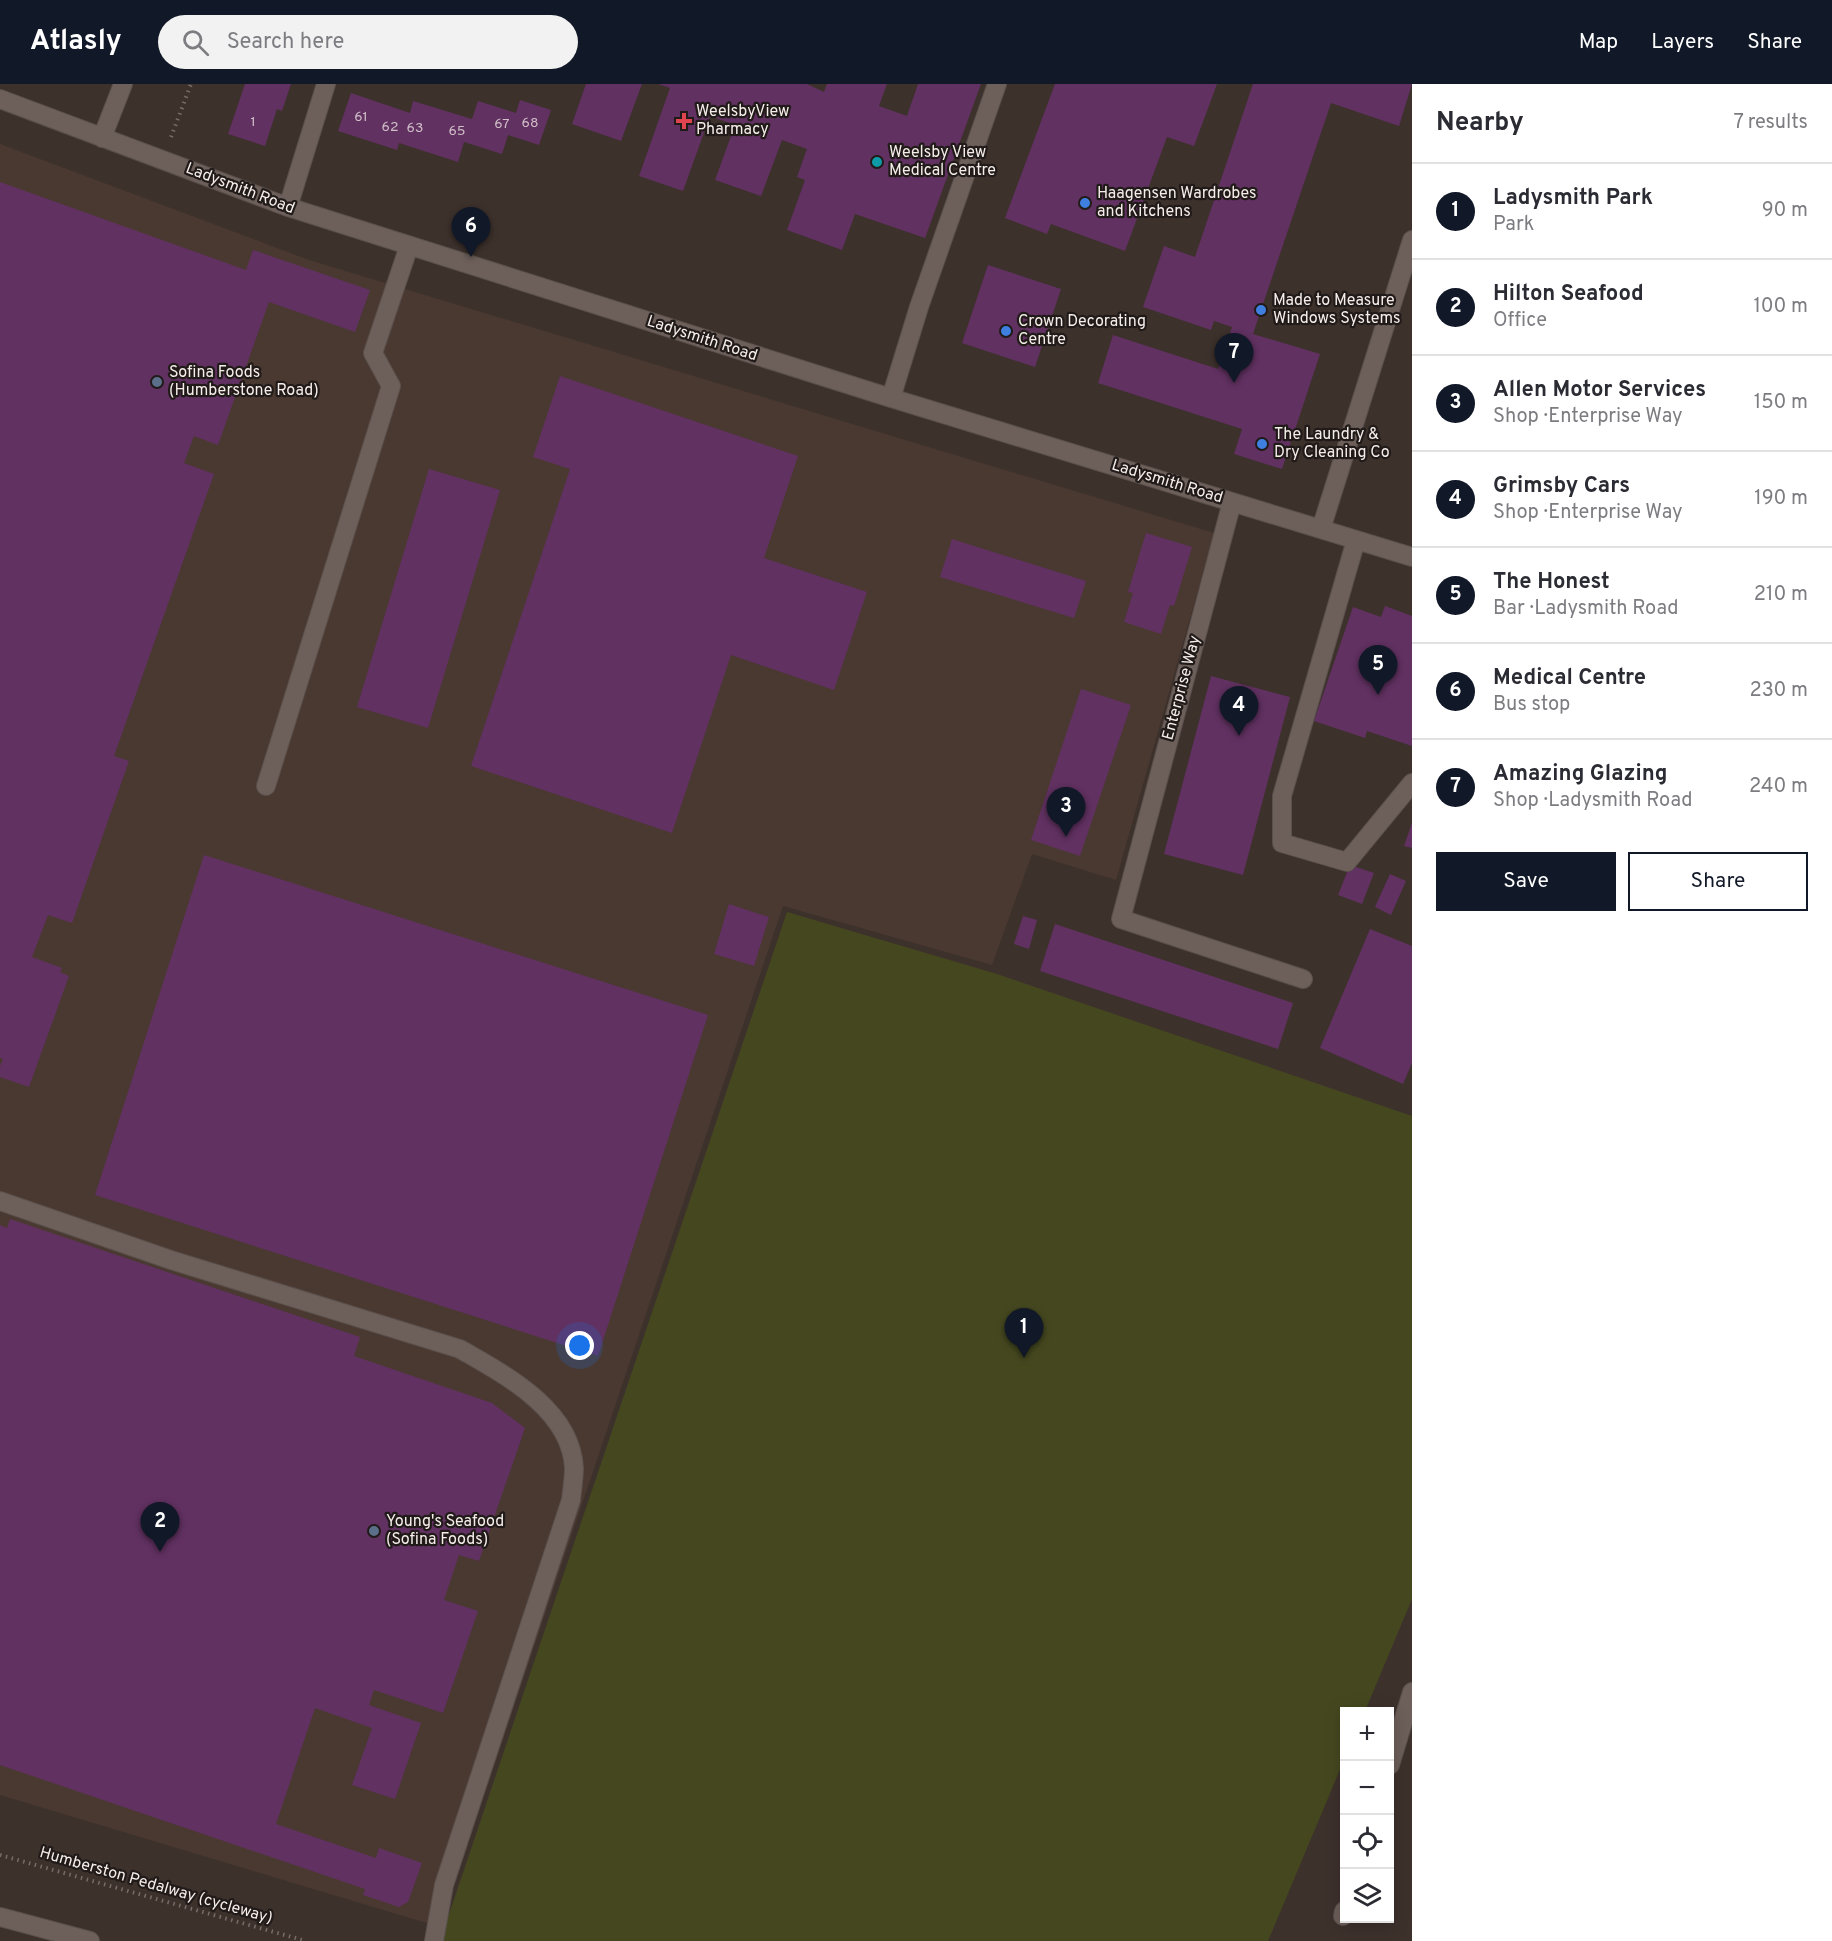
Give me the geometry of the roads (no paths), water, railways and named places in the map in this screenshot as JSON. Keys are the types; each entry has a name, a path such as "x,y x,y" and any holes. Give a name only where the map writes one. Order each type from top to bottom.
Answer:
{"street":[{"path":"102,138 123,84"},
{"path":"288,207 326,84"},
{"path":"891,399 919,307 997,84"},
{"name":"Ladysmith Road","path":"0,99 288,207 891,399 1412,557"},
{"path":"1321,529 1412,240"},
{"path":"266,786 391,386 374,353 409,246"},
{"name":"Enterprise Way","path":"1232,502 1120,919 1303,978"},
{"path":"1356,540 1282,796 1282,843 1347,862 1412,783"},
{"path":"0,1201 171,1260 460,1349 528,1392 555,1418 567,1440 574,1467 571,1500 444,1885 434,1941"},
{"path":"1390,1761 1412,1692"},
{"path":"0,1917 90,1941"}],"place":[{"name":"WeelsbyView Pharmacy","path":"684,121"},
{"name":"Weelsby View Medical Centre","path":"877,162"},
{"name":"Haagensen Wardrobes and Kitchens","path":"1085,203"},
{"name":"Medical Centre","path":"471,257"},
{"name":"Made to Measure Windows Systems","path":"1261,310"},
{"name":"Crown Decorating Centre","path":"1006,331"},
{"name":"Sofina Foods (Humberstone Road)","path":"157,382"},
{"name":"Amazing Glazing","path":"1234,383"},
{"name":"The Laundry & Dry Cleaning Co","path":"1262,444"},
{"name":"The Honest","path":"1378,695"},
{"name":"Grimsby Cars","path":"1239,736"},
{"name":"Allen Motor Services","path":"1066,837"},
{"name":"Ladysmith Park","path":"1024,1358"},
{"name":"Young's Seafood (Sofina Foods)","path":"374,1531"},
{"name":"Hilton Seafood","path":"160,1552"}]}
